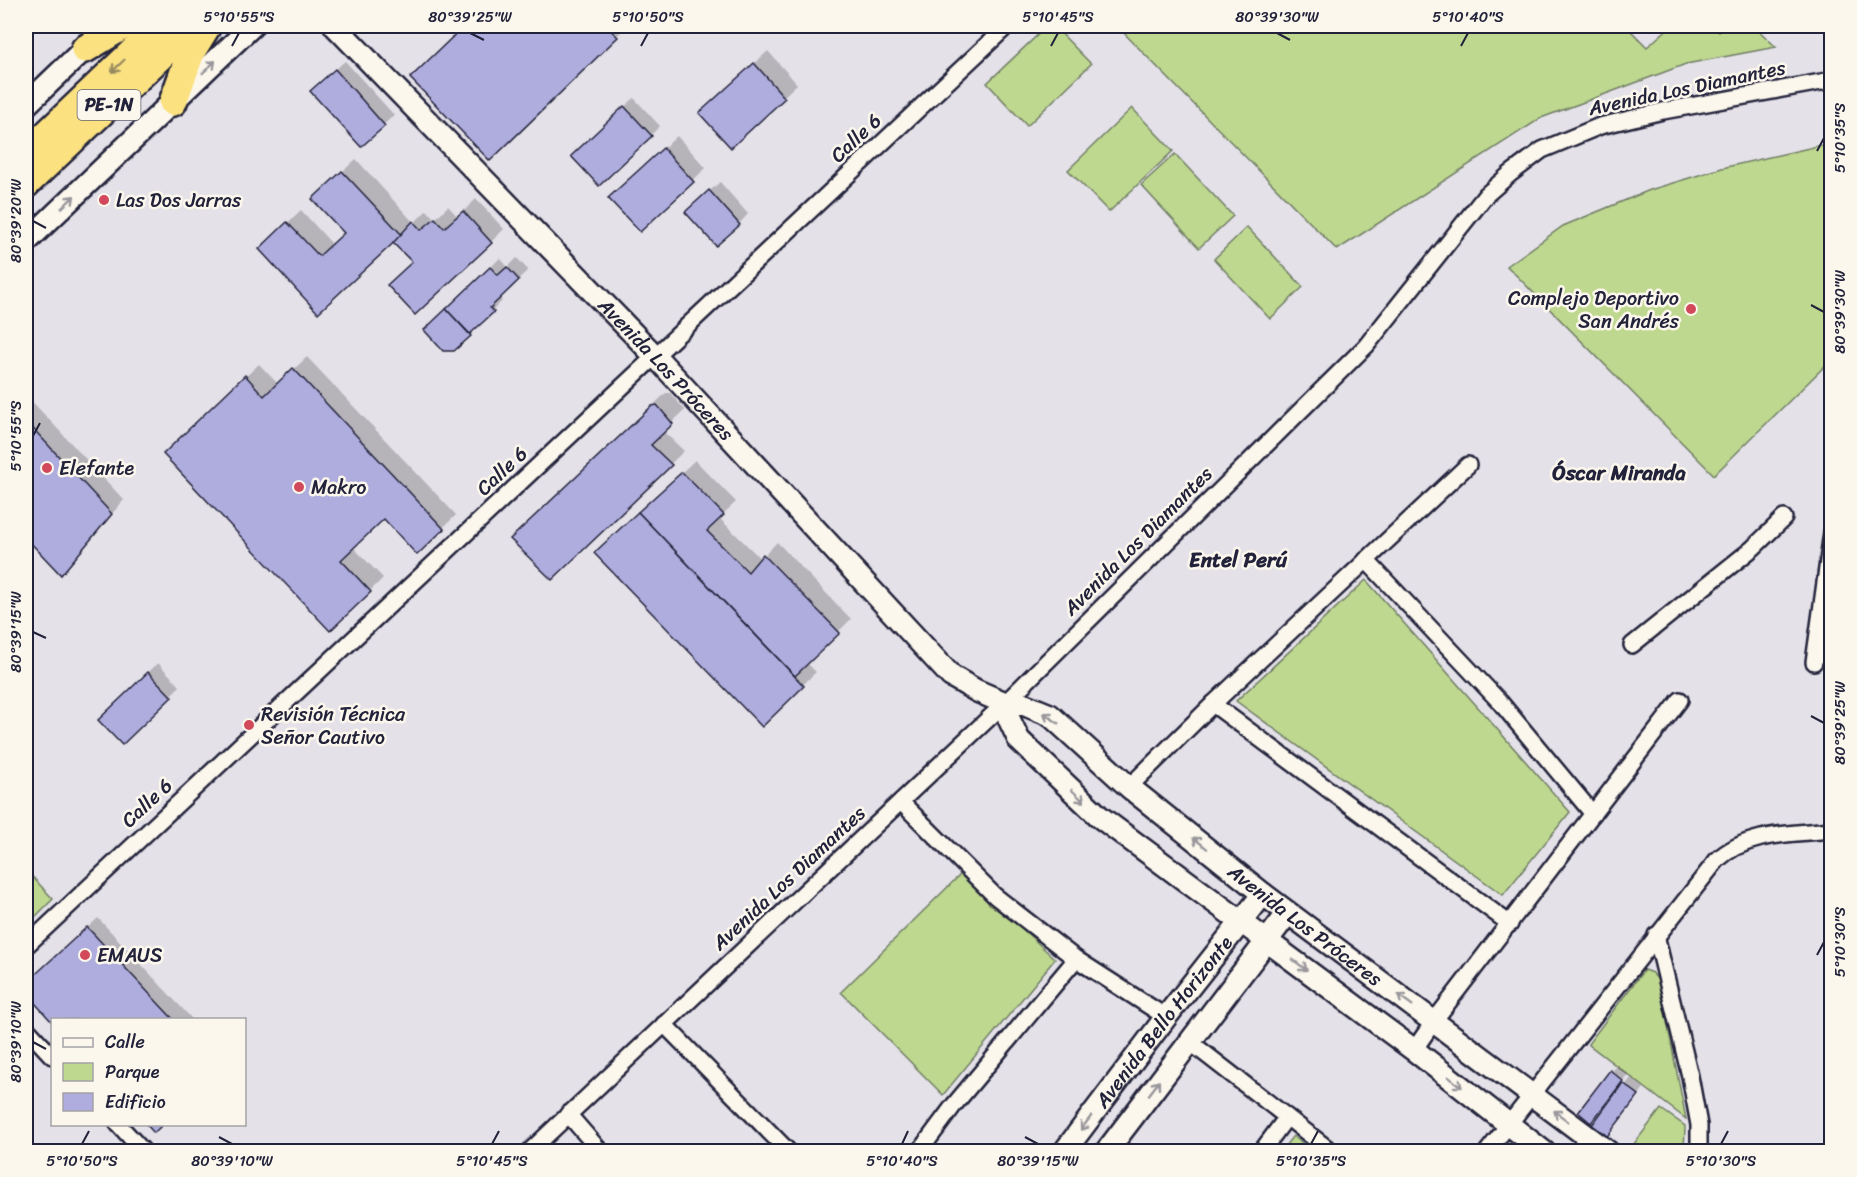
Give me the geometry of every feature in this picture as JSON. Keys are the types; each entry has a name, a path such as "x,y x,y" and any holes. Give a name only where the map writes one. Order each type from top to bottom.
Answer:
{"highway":[{"path":"85,49 123,26"},
{"name":"PE-1N","path":"26,154 160,26"},
{"name":"PE-1N","path":"26,184 192,26"},
{"path":"173,102 191,52 207,26"}],"street":[{"path":"26,105 110,26"},
{"path":"26,242 252,26"},
{"name":"Avenida Los Próceres","path":"335,26 655,356 951,676 1005,703 1023,704 1050,715 1130,787 1263,894 1608,1152"},
{"name":"Calle 6","path":"26,946 1007,26"},
{"name":"Avenida Los Diamantes","path":"529,1152 1005,703 1366,346 1486,195 1518,168 1542,150 1600,126 1663,111 1832,80"},
{"path":"1130,787 1213,704 1468,465"},
{"path":"1632,645 1753,548 1784,518"},
{"path":"1814,662 1825,619 1832,532"},
{"path":"1366,560 1500,702 1593,814"},
{"path":"1414,1050 1680,700"},
{"name":"Avenida Los Próceres","path":"1005,703 1009,719 1019,740 1100,817 1414,1050 1544,1152"},
{"path":"1213,704 1510,924"},
{"path":"901,802 995,896 1076,959 1166,1017"},
{"path":"1487,1152 1656,935 1728,849 1754,839 1832,830"},
{"name":"Avenida Bello Horizonte","path":"1064,1152 1263,894"},
{"name":"Avenida Bello Horizonte","path":"1106,1152 1288,913"},
{"path":"1656,935 1690,1076 1699,1125 1699,1152"},
{"path":"919,1152 954,1105 1076,959"},
{"path":"664,1024 789,1152"},
{"path":"26,1028 51,1055"},
{"path":"1190,1042 1332,1152"},
{"path":"568,1114 601,1152"},
{"path":"1261,1152 1287,1117"},
{"path":"119,1126 144,1152"}],"green space":[{"path":"1047,26 1054,26 1091,64 1027,126 987,83"},
{"path":"1117,26 1626,26 1647,47 1671,26 1712,26 1719,32 1726,26 1754,26 1776,47 1686,64 1541,118 1337,250"},
{"path":"1132,108 1173,151 1109,212 1068,170"},
{"name":"Complejo Deportivo San Andrés","path":"1831,143 1831,360 1714,475 1507,266 1563,226 1650,190 1722,168"},
{"path":"1175,154 1233,216 1199,248 1141,185"},
{"path":"1247,227 1303,287 1270,319 1214,259"},
{"path":"1366,580 1570,812 1503,895 1236,701"},
{"path":"26,870 53,899 26,926"},
{"path":"962,873 1055,959 943,1095 841,992"},
{"path":"1644,970 1652,973 1659,981 1686,1119 1588,1044"},
{"path":"1661,1109 1685,1126 1684,1151 1642,1151 1633,1145"},
{"path":"1293,1136 1313,1151 1281,1151"}],"building":[{"path":"464,26 606,26 618,37 490,161 410,78"},
{"path":"754,63 785,98 731,148 699,113"},
{"path":"335,69 385,126 361,147 310,91"},
{"path":"624,106 652,136 599,186 571,156"},
{"path":"663,148 694,182 640,232 608,198"},
{"path":"342,171 402,235 318,313 259,249 287,222 319,256 344,233 312,199"},
{"path":"709,190 740,225 716,246 685,212"},
{"path":"463,211 492,243 415,315 387,285 412,262 393,243 413,221 421,230 435,218 444,228"},
{"path":"490,267 498,275 507,267 519,280 490,308 494,312 470,334 446,309"},
{"path":"446,309 471,336 454,351 443,351 424,330"},
{"name":"Makro","path":"293,368 444,529 417,555 384,519 341,560 371,592 330,631 163,454 245,375 264,396"},
{"path":"657,405 673,424 651,445 672,465 552,580 510,539 652,406"},
{"name":"Elefante","path":"26,421 112,514 61,575 26,538"},
{"path":"682,472 724,515 707,531 748,572 763,554 840,633 795,676 638,512"},
{"path":"638,512 804,686 762,727 594,553"},
{"path":"148,672 172,697 122,745 98,720"},
{"name":"EMAUS","path":"87,927 172,1018 51,1018 51,1021 26,993 26,983"},
{"path":"1610,1070 1623,1081 1591,1123 1578,1112"},
{"path":"1623,1083 1639,1095 1606,1138 1592,1125"},
{"path":"148,1126 161,1126 154,1133"}],"place":[{"name":"Las Dos Jarras","path":"104,200"},
{"name":"Complejo Deportivo San Andrés","path":"1691,309"},
{"name":"Elefante","path":"47,468"},
{"name":"Makro","path":"299,487"},
{"name":"Revisión Técnica Señor Cautivo","path":"249,725"},
{"name":"EMAUS","path":"85,955"}],"district":[{"name":"Óscar Miranda","path":"1619,473"},
{"name":"Entel Perú","path":"1238,560"}]}
